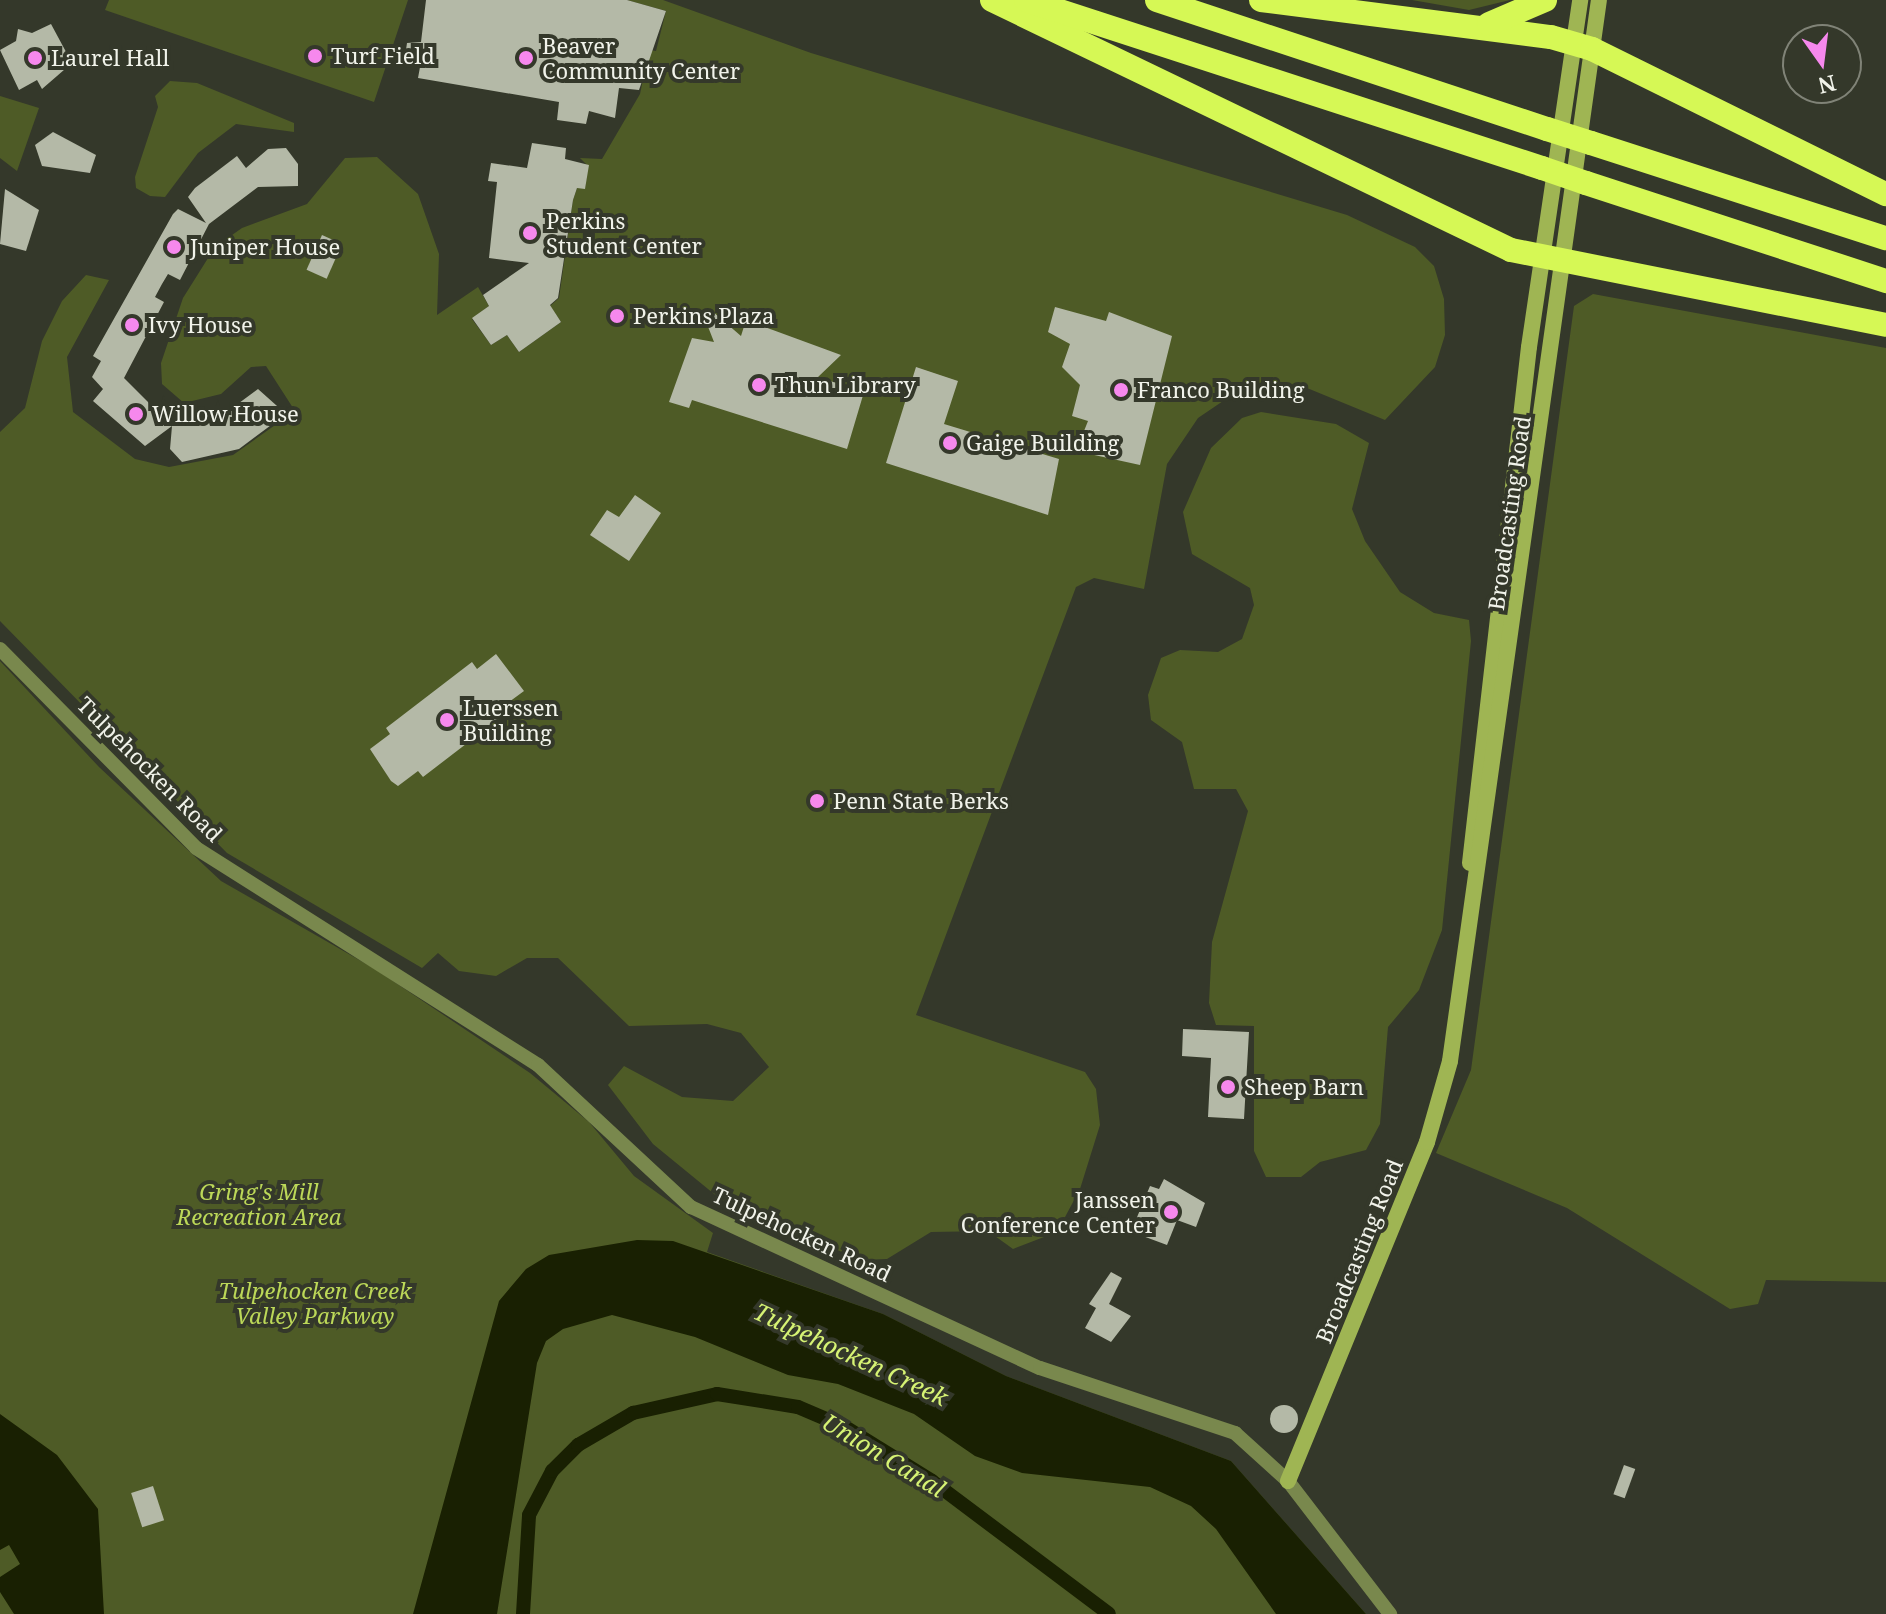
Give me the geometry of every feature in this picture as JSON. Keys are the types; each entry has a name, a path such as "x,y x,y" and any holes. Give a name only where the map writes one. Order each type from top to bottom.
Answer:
{"highway":[{"path":"992,0 1511,250 1886,325"},
{"path":"1026,0 1886,281"},
{"path":"1157,0 1886,238"},
{"path":"1261,0 1583,46 1886,194"},
{"path":"1463,27 1504,21 1545,0"}],"street":[{"name":"Broadcasting Road","path":"1580,0 1583,46"},
{"name":"Broadcasting Road","path":"1288,1481 1427,1142 1455,1032 1583,46 1599,0"},
{"name":"Broadcasting Road","path":"1455,1032 1484,705 1554,259"},
{"name":"Tulpehocken Road","path":"0,649 196,848 538,1065 691,1207 1040,1368 1212,1420 1259,1450 1288,1481 1390,1614"}],"green space":[{"name":"Turf Field","path":"109,0 408,0 374,102 105,10"},
{"path":"627,0 663,0 811,53 1347,215 1415,247 1434,266 1444,299 1445,335 1435,367 1385,420 1307,388 1271,386 1229,397 1198,418 1167,464 1144,589 1094,578 1076,587 916,1015 1085,1072 1096,1089 1100,1125 1080,1189 1057,1232 1013,1249 988,1231 931,1232 887,1259 862,1260 730,1207 653,1144 608,1085 624,1066 682,1097 733,1101 769,1067 741,1033 707,1024 629,1026 558,958 527,958 496,976 459,971 438,953 422,968 227,853 0,621 0,432 25,408 42,341 62,301 86,275 109,280 67,357 73,412 135,459 169,467 233,455 295,411 266,366 251,367 221,394 184,403 162,384 161,363 183,298 215,247 242,228 307,204 345,158 377,157 418,194 439,254 437,315 478,287 489,306 472,319 491,345 507,335 519,352 561,322 550,306 559,298 573,200 577,188 585,188 588,166 580,158 602,159 640,94 649,50 656,51 666,11"},
{"path":"1412,0 1510,0 1469,10"},
{"path":"170,81 197,83 294,123 294,132 236,124 198,153 165,197 150,196 136,188 135,177 158,107 155,96"},
{"path":"0,96 39,108 17,171 0,158"},
{"path":"1593,294 1886,348 1886,1282 1766,1280 1758,1304 1730,1309 1567,1208 1436,1153 1471,1070 1574,306"},
{"path":"1261,412 1336,424 1369,443 1352,509 1365,541 1400,592 1434,613 1469,620 1471,641 1442,930 1419,990 1388,1027 1380,1124 1366,1150 1320,1162 1301,1177 1266,1177 1254,1151 1254,1026 1216,1025 1209,1003 1212,942 1248,811 1236,789 1194,789 1182,742 1151,720 1148,695 1161,658 1180,650 1218,652 1242,639 1254,605 1250,588 1192,554 1183,512 1211,448 1242,418"},
{"name":"Tulpehocken Creek Valley Parkway","path":"0,661 99,767 221,881 375,969 530,1073 589,1122 634,1176 713,1233 707,1252 883,1314 1006,1376 1231,1461 1366,1614 0,1614"}],"water":[{"name":"Tulpehocken Creek","path":"637,1240 673,1241 883,1314 1006,1376 1231,1461 1366,1614 1276,1614 1216,1529 1191,1506 1150,1487 1022,1473 975,1456 914,1414 838,1384 788,1375 695,1337 612,1315 563,1329 546,1341 537,1363 497,1614 413,1614 499,1301 526,1269 549,1255"},
{"path":"0,1414 57,1455 98,1509 104,1614 14,1614 0,1592 0,1577 20,1564 9,1545 0,1550"}],"building":[{"name":"Beaver Community Center","path":"426,0 627,0 666,11 639,90 619,88 615,118 589,111 586,124 557,120 559,102 418,78 420,67 404,63 407,43 421,42"},
{"name":"Laurel Hall","path":"51,24 72,63 42,89 37,80 19,90 0,50 16,41 18,29 32,33"},
{"path":"53,132 96,155 90,173 42,166 35,145"},
{"name":"Perkins Student Center","path":"532,143 566,148 565,159 589,165 585,189 577,188 573,200 558,298 550,305 561,322 519,352 507,335 491,345 472,318 489,306 483,295 529,263 489,258 497,182 488,181 491,163 527,168"},
{"path":"286,148 298,164 298,186 258,187 209,224 180,280 168,274 155,297 164,302 124,378 172,426 145,446 93,401 103,389 92,377 101,361 93,356 173,214 178,209 206,223 188,197 195,188 237,156 246,168 268,149"},
{"path":"5,189 39,210 26,251 0,244"},
{"path":"322,235 342,244 327,279 307,270"},
{"name":"Franco Building","path":"1055,307 1106,321 1109,312 1172,336 1140,465 1076,451 1088,421 1072,416 1080,385 1062,367 1070,344 1048,332"},
{"name":"Thun Library","path":"712,311 741,336 746,320 841,355 818,377 864,392 847,449 692,400 689,408 669,402 692,338 714,342 705,319"},
{"name":"Gaige Building","path":"916,367 958,381 944,424 1059,459 1048,515 886,463"},
{"path":"258,389 286,414 239,449 182,462 170,449 172,426 220,417"},
{"path":"635,495 661,513 629,561 590,535 607,510 619,517"},
{"name":"Luerssen Building","path":"496,654 524,691 505,705 509,711 423,777 418,771 398,786 391,781 370,749 390,734 386,728 472,662 477,669"},
{"name":"Sheep Barn","path":"1183,1029 1249,1032 1244,1119 1208,1117 1211,1058 1182,1056"},
{"name":"Janssen Conference Center","path":"1164,1179 1205,1203 1196,1227 1177,1220 1167,1245 1140,1235 1143,1225 1135,1222 1150,1186 1159,1189"},
{"path":"1111,1272 1122,1278 1109,1304 1131,1316 1111,1342 1085,1328 1096,1308 1089,1304"},
{"path":"1284,1405 1294,1409 1298,1419 1294,1429 1284,1433 1274,1429 1270,1419 1274,1409"},
{"path":"1624,1465 1635,1469 1625,1498 1613,1494"},
{"path":"153,1486 164,1520 142,1527 131,1493"}],"waterway":[{"name":"Union Canal","path":"523,1614 529,1515 552,1471 578,1445 633,1413 717,1394 798,1407 845,1427 932,1481 1109,1614"}],"place":[{"name":"Turf Field","path":"315,56"},
{"name":"Laurel Hall","path":"35,58"},
{"name":"Beaver Community Center","path":"526,58"},
{"name":"Perkins Student Center","path":"530,233"},
{"name":"Juniper House","path":"174,247"},
{"name":"Perkins Plaza","path":"617,316"},
{"name":"Ivy House","path":"132,325"},
{"name":"Thun Library","path":"759,385"},
{"name":"Franco Building","path":"1121,390"},
{"name":"Willow House","path":"136,414"},
{"name":"Gaige Building","path":"950,443"},
{"name":"Luerssen Building","path":"447,720"},
{"name":"Penn State Berks","path":"817,801"},
{"name":"Sheep Barn","path":"1228,1087"},
{"name":"Janssen Conference Center","path":"1171,1212"}],"park label":[{"name":"Gring's Mill Recreation Area","path":"259,1204"}]}
